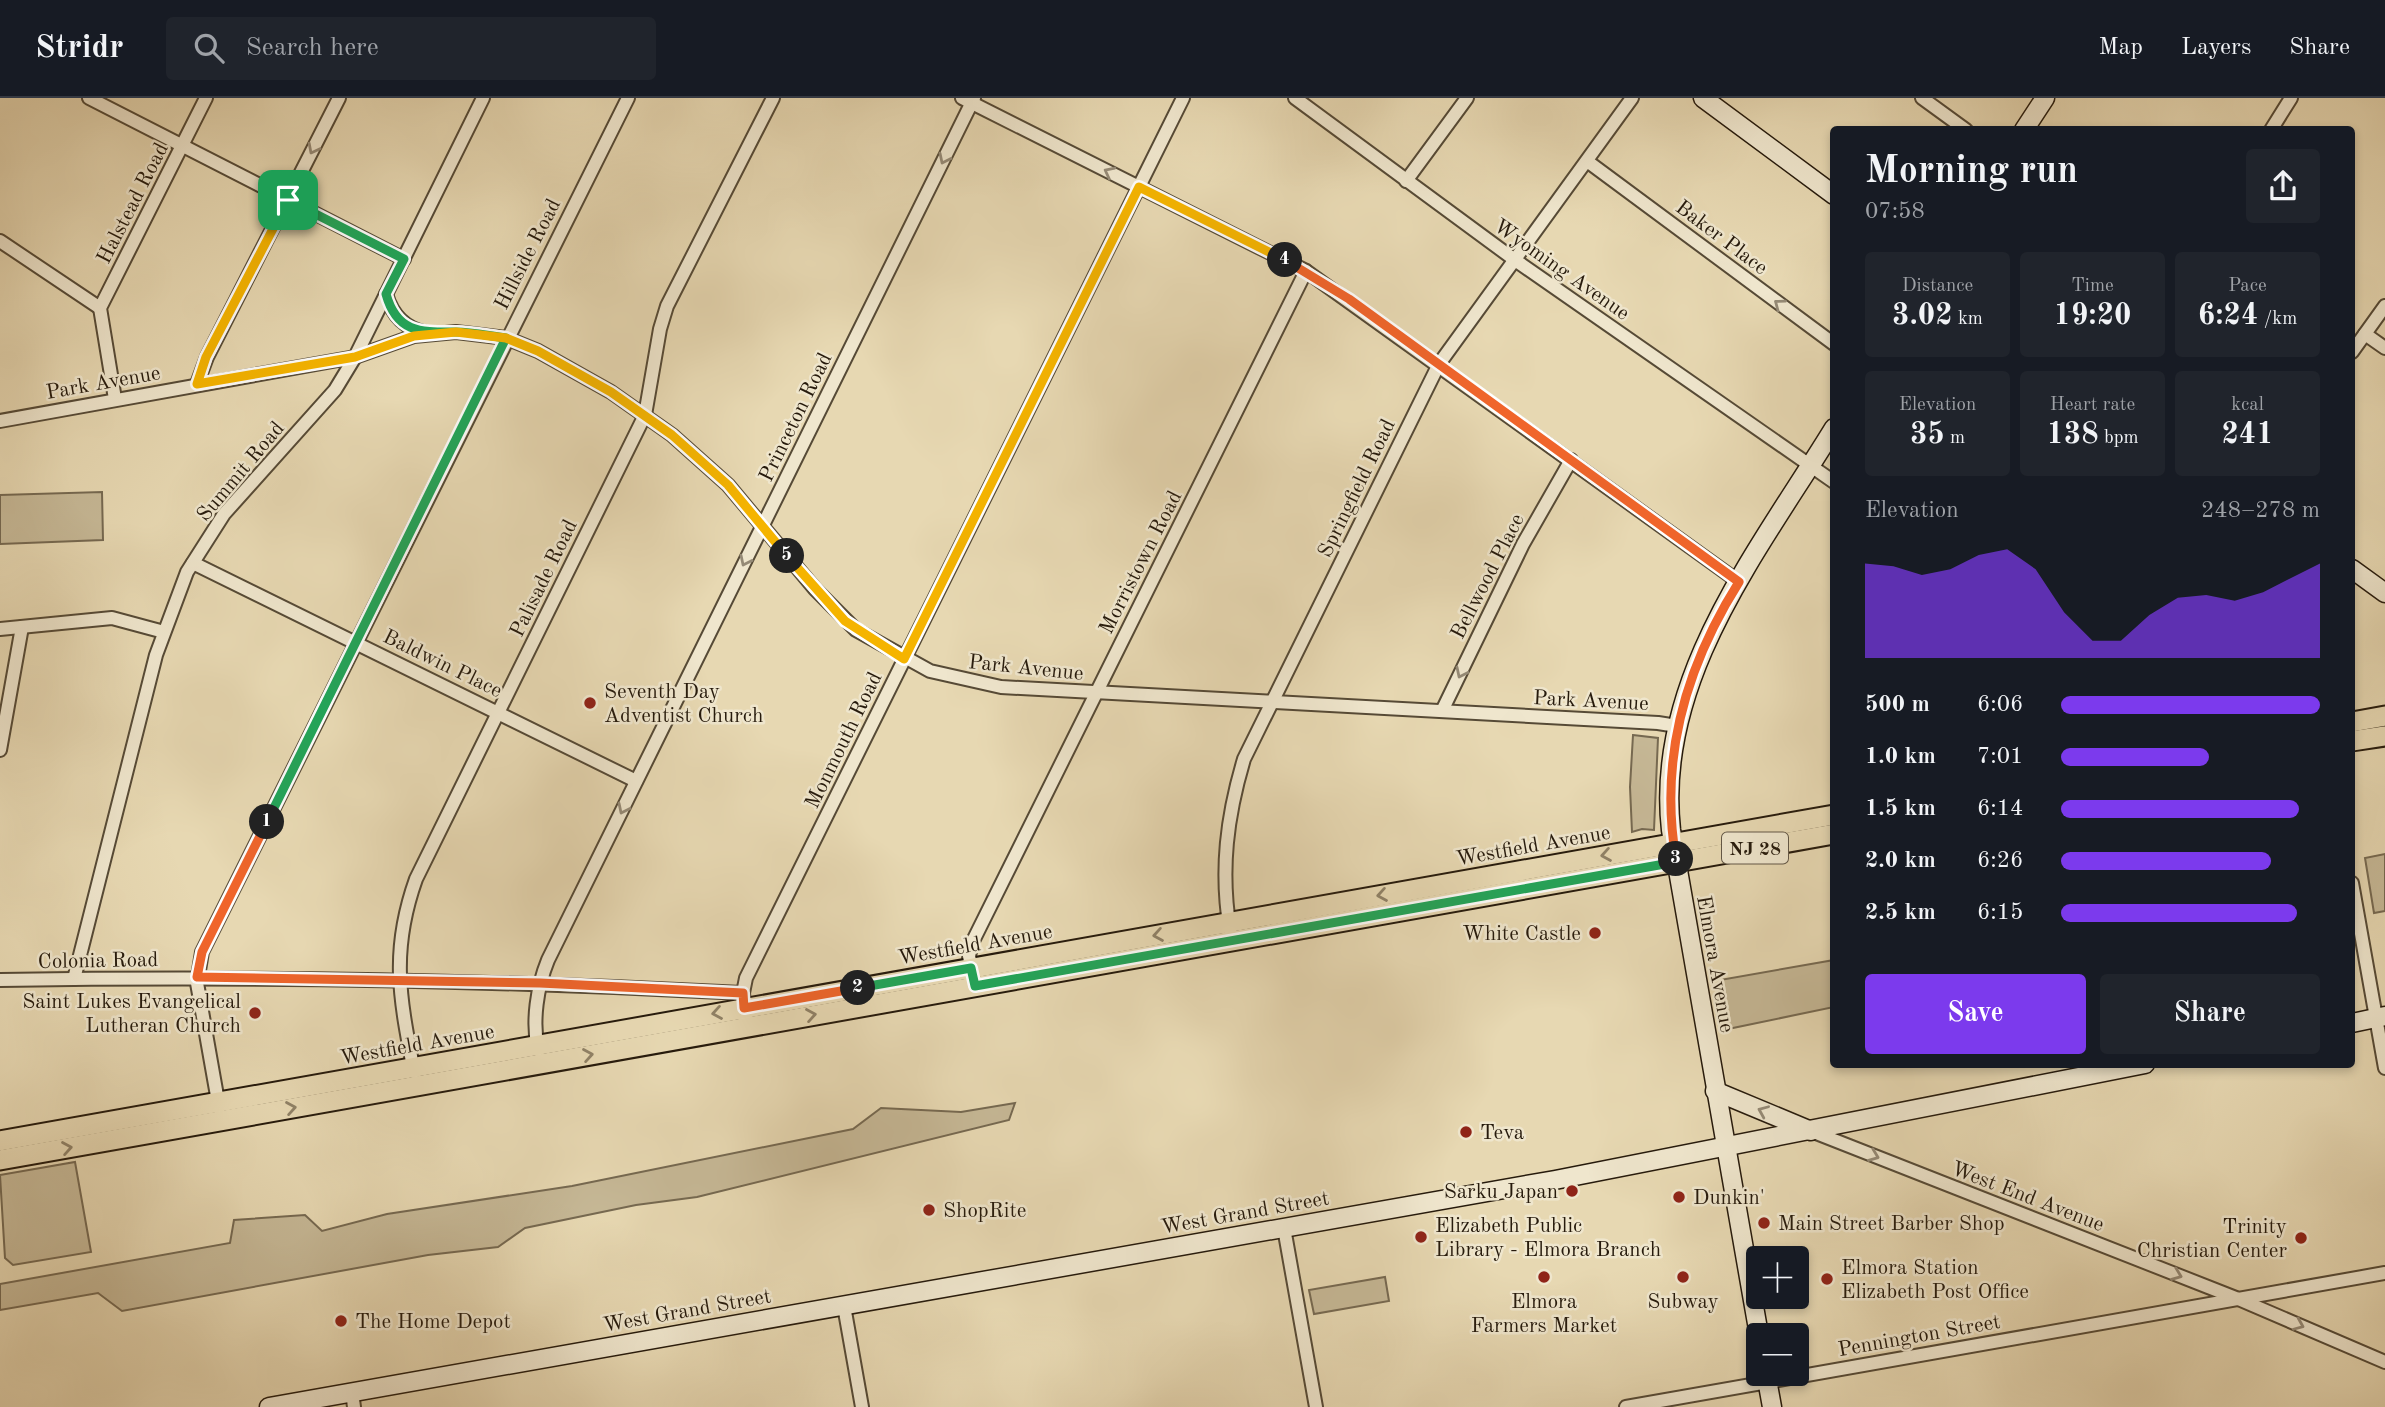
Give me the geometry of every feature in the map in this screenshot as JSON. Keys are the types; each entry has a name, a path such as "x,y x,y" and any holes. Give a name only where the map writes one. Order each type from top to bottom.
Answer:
{"main road":[{"path":"2355,721 2385,716"},
{"path":"2355,741 2385,736"},
{"name":"Westfield Avenue","path":"1675,853 1830,816"},
{"name":"Westfield Avenue","path":"0,1141 220,1111 539,1054 745,1009 973,977 1675,853 1830,834"},
{"name":"Westfield Avenue","path":"0,1160 220,1111"}],"street":[{"path":"89,98 404,259"},
{"name":"Halstead Road","path":"100,308 206,98"},
{"path":"197,384 206,357 339,98"},
{"name":"Summit Road","path":"74,979 164,632 193,563 224,514 335,390 355,357 483,98"},
{"name":"Hillside Road","path":"220,1111 197,977 202,952 628,98"},
{"name":"Palisade Road","path":"415,1077 399,980 401,936 416,879 645,415 660,330 667,306 773,98"},
{"name":"Monmouth Road","path":"745,1009 746,978 1183,98"},
{"path":"1406,181 1468,98"},
{"name":"Springfield Road","path":"1231,931 1224,879 1231,804 1244,759 1439,364 1632,98"},
{"path":"1703,98 1830,192"},
{"path":"1922,98 1960,126"},
{"path":"2027,126 2045,98"},
{"path":"2274,126 2291,98"},
{"path":"970,100 1306,271 1739,582"},
{"name":"Princeton Road","path":"539,1054 535,1025 540,983 548,960 970,100"},
{"name":"Wyoming Avenue","path":"1301,100 1515,260 1830,480"},
{"name":"Baker Place","path":"1587,161 1830,341"},
{"path":"0,241 100,308 115,399"},
{"name":"Morristown Road","path":"973,977 972,943 1306,271"},
{"path":"386,294 391,308 404,323 430,333"},
{"path":"2355,348 2385,306"},
{"name":"Park Avenue","path":"0,421 355,357 394,341 430,333 456,332 506,338 563,365 645,415 714,472 845,621 904,659 972,683 1096,693 1677,726"},
{"path":"2365,334 2385,348"},
{"name":"Elmora Avenue","path":"1757,1323 1675,853 1669,793 1677,726 1701,655 1739,582 1830,434"},
{"name":"Bellwood Place","path":"1442,711 1523,544 1571,460"},
{"name":"Baldwin Place","path":"193,563 636,781"},
{"path":"2355,571 2385,593"},
{"path":"0,629 112,618 164,632"},
{"path":"0,750 22,627"},
{"path":"0,706 6,719"},
{"path":"2355,897 2380,1017 2385,1068"},
{"name":"Colonia Road","path":"0,980 197,977 540,983 745,1009"},
{"path":"2355,1022 2380,1017"},
{"name":"West Grand Street","path":"269,1407 353,1399 844,1306 1726,1148 2125,1068"},
{"path":"1715,1091 1811,1131"},
{"name":"West End Avenue","path":"1811,1131 2236,1298 2385,1362"},
{"path":"1284,1228 1316,1407"},
{"name":"Pennington Street","path":"1809,1371 2385,1273"},
{"path":"844,1306 862,1407"},
{"name":"Pennington Street","path":"1626,1407 1746,1382"},
{"path":"1768,1386 1772,1407"}],"shaded area":[{"path":"102,492 103,540 0,544 0,495"},
{"path":"1633,735 1658,738 1654,830 1632,832 1630,787"},
{"path":"2385,854 2385,911 2374,913 2365,858"},
{"path":"1830,961 1830,1008 1728,1029 1720,980"},
{"path":"1015,1103 1009,1120 697,1197 636,1205 525,1228 498,1247 428,1255 122,1311 98,1293 0,1310 0,1284 230,1243 234,1220 305,1215 322,1231 387,1214 572,1186 853,1129 881,1108 961,1112"},
{"path":"75,1162 91,1252 13,1265 5,1258 0,1175"},
{"path":"1385,1277 1389,1301 1314,1314 1309,1290"}],"place":[{"name":"Seventh Day Adventist Church","path":"590,703"},
{"name":"White Castle","path":"1595,933"},
{"name":"Saint Lukes Evangelical Lutheran Church","path":"255,1013"},
{"name":"Teva","path":"1466,1132"},
{"name":"Sarku Japan","path":"1572,1191"},
{"name":"Dunkin'","path":"1679,1197"},
{"name":"ShopRite","path":"929,1210"},
{"name":"Main Street Barber Shop","path":"1764,1223"},
{"name":"Elizabeth Public Library - Elmora Branch","path":"1421,1237"},
{"name":"Trinity Christian Center","path":"2301,1238"},
{"name":"Elmora Farmers Market","path":"1544,1277"},
{"name":"Subway","path":"1683,1277"},
{"name":"Elmora Station Elizabeth Post Office","path":"1827,1279"},
{"name":"The Home Depot","path":"341,1321"}],"route":[{"path":"288,200 206,357 197,384 330,359 355,357 394,341 430,333 435,333 456,332 477,334 506,338 538,351 611,392 672,435 742,500 835,612 878,645 904,659 1139,187 1234,232 1306,271 1349,299 1739,582 1701,655 1677,726 1672,753 1669,805 1676,862 975,986 971,968 744,1008 743,993 540,983 197,977 202,952 506,338 456,332 430,333 413,329 397,316 386,294 404,259 288,200"}]}
